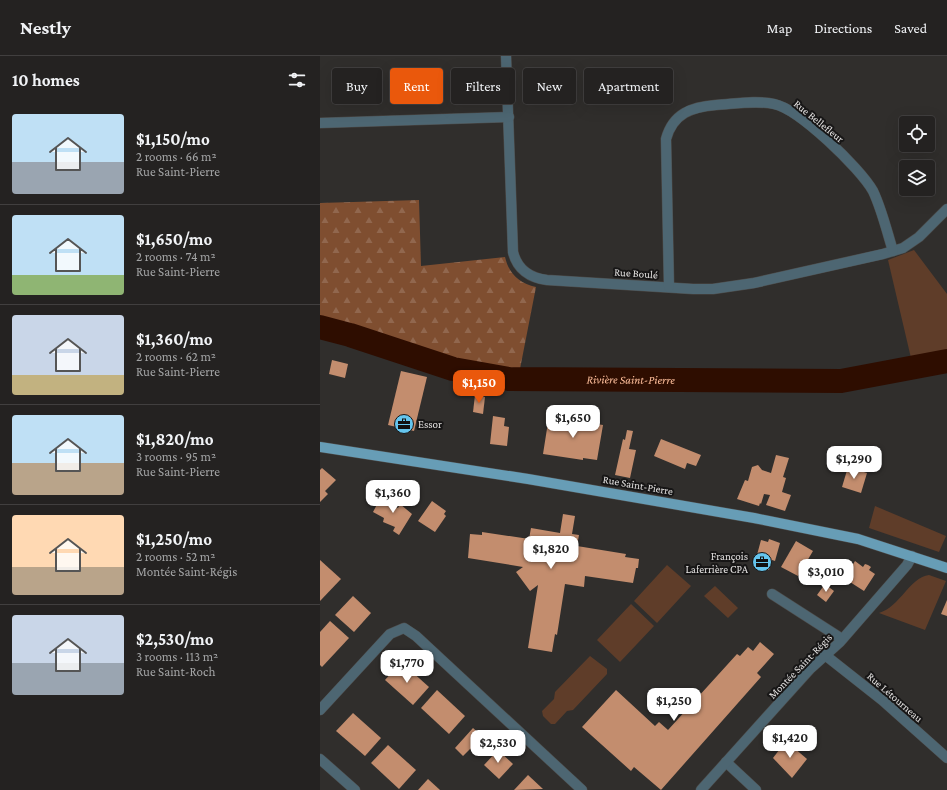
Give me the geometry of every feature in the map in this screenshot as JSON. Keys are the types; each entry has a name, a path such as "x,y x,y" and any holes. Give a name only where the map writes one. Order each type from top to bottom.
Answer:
{"main road":[{"name":"Rue Saint-Pierre","path":"320,447 513,476 747,516 858,539 947,568"}],"street":[{"name":"Rue Boulé","path":"506,56 513,252 515,260 524,271 533,277 547,280 693,289 732,287 893,252 919,237 947,209"},
{"name":"Rue Bellefleur","path":"669,287 666,139 670,127 677,118 688,110 702,106 769,103 786,108 797,116 839,152 867,182 878,204 893,252"},
{"path":"320,123 508,117"},
{"name":"Montée Saint-Régis","path":"701,790 842,639 907,565 912,556"},
{"path":"772,594 842,639"},
{"path":"320,710 390,634 404,628 416,636 582,790"},
{"name":"Rue Létourneau","path":"826,655 882,700 947,758"},
{"path":"320,758 355,790"},
{"path":"726,762 756,790"}],"green space":[{"path":"419,200 421,266 505,257 509,268 516,277 525,283 536,287 519,374 454,359 320,318 320,203"}],"shaded area":[{"path":"914,250 947,294 947,351 911,358 888,260"},
{"path":"875,506 946,536 939,552 869,528"},
{"path":"667,565 691,586 657,623 634,601"},
{"path":"929,575 946,581 925,630 879,613 893,605 916,581"},
{"path":"715,586 738,608 728,618 704,596"},
{"path":"631,604 654,626 620,662 597,640"},
{"path":"590,656 607,669 607,674 573,710 567,711 555,724 551,724 543,716 542,711 554,699 555,692"}],"building":[{"path":"332,360 348,364 345,378 329,374"},
{"path":"401,371 427,377 414,431 388,425"},
{"path":"475,395 485,397 483,414 473,412"},
{"path":"493,416 505,418 504,426 509,427 507,446 490,444"},
{"path":"549,416 603,425 597,460 583,458 583,460 543,454"},
{"path":"627,430 633,431 629,449 636,450 630,478 615,475 623,439 625,440"},
{"path":"661,439 701,455 696,466 687,463 685,469 654,456"},
{"path":"776,455 789,458 783,477 786,478 782,492 791,495 785,511 766,505 770,495 764,494 759,506 737,499 745,480 748,481 752,467 758,465 762,470 771,473"},
{"path":"848,467 867,473 861,493 842,487"},
{"path":"322,468 336,480 325,491 328,494 320,502 320,470"},
{"path":"382,495 392,501 390,504 398,508 400,504 412,514 399,535 393,531 395,527 383,522 384,518 373,512"},
{"path":"432,501 446,511 444,514 446,516 435,532 418,521"},
{"path":"563,514 575,516 572,534 579,535 577,546 626,554 625,557 639,559 638,568 636,568 633,583 585,576 584,587 565,584 557,635 555,634 552,652 528,648 538,585 530,591 516,572 523,567 468,558 470,534 482,535 482,532 529,539 531,528 560,533"},
{"path":"769,539 780,543 775,561 772,560 769,570 754,566 761,540 768,542"},
{"path":"796,541 813,551 798,576 781,567"},
{"path":"320,560 341,579 320,601"},
{"path":"855,561 863,567 865,564 868,565 871,567 869,570 875,574 864,591 839,575 847,562 852,566"},
{"path":"825,584 834,591 826,602 817,595"},
{"path":"353,596 371,613 354,632 335,615"},
{"path":"947,600 947,616 941,614"},
{"path":"330,621 349,638 322,667 320,665 320,632"},
{"path":"760,642 774,654 757,673 761,677 661,790 634,767 631,771 582,727 616,690 655,726 659,722 668,730 737,654 740,656 748,647 753,651"},
{"path":"401,662 429,687 413,705 385,680"},
{"path":"437,690 465,716 449,734 421,708"},
{"path":"353,713 381,738 365,756 336,731"},
{"path":"473,728 486,740 475,753 470,749 463,756 455,748"},
{"path":"786,741 807,759 792,778 773,758"},
{"path":"388,745 416,770 399,789 371,763"},
{"path":"498,750 513,764 499,779 484,765"},
{"path":"528,775 543,789 514,790"},
{"path":"428,779 440,790 418,790"}],"waterway":[{"name":"Rivière Saint-Pierre","path":"320,327 350,335 453,369 509,379 841,381 947,361"}],"place":[{"name":"Essor","path":"404,424"},
{"name":"François Laferrière CPA","path":"762,562"}]}
